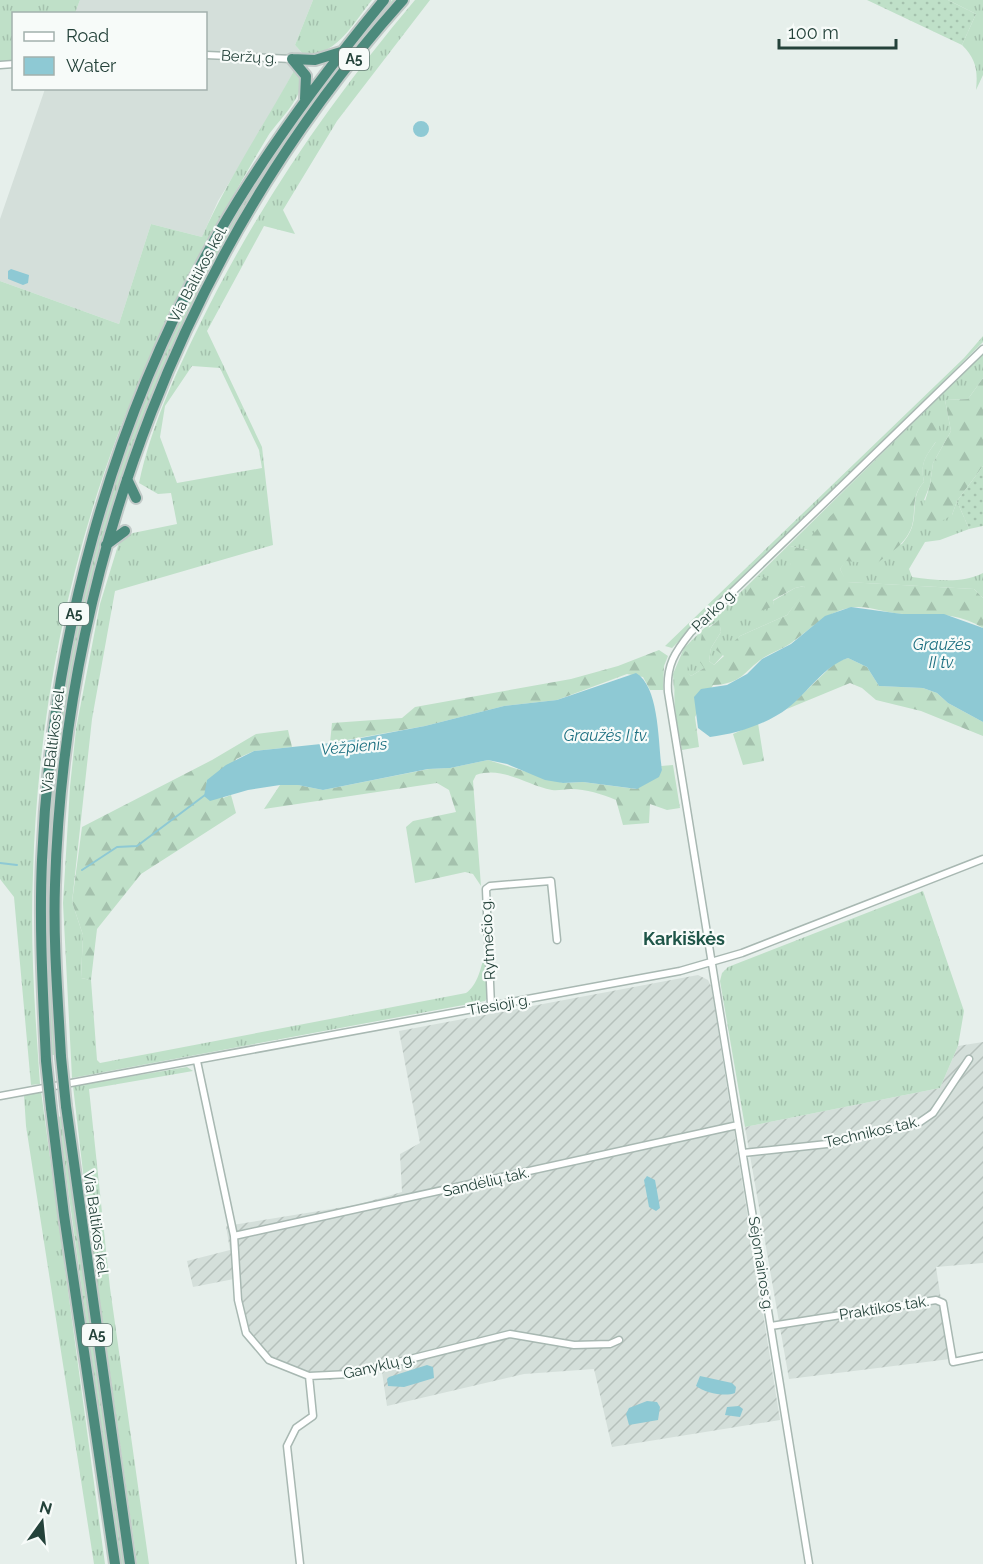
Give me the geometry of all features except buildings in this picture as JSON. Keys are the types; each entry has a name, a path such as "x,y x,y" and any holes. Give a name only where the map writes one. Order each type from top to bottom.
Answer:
{"highway":[{"name":"Via Baltikos kel.","path":"115,1564 64,1215 46,1061 40,910 44,829 58,703 86,564 129,426 182,303 218,236 304,100 384,0"},
{"name":"Via Baltikos kel.","path":"130,1564 61,1057 55,917 58,823 78,670 106,546 127,479 167,372 234,237 272,172 311,115 403,0"},
{"path":"292,59 315,60 342,52"},
{"path":"292,59 306,76 304,100"},
{"path":"127,479 136,498"},
{"path":"106,546 125,531"}],"street":[{"name":"Beržų g.","path":"207,55 292,59"},
{"name":"Parko g.","path":"711,964 668,692 668,672 674,653 691,632 983,349"},
{"name":"Tiesioji g.","path":"0,1096 197,1062 711,964 983,859"},
{"name":"Rytmečio g.","path":"491,1006 486,889 490,886 551,881 557,940"},
{"name":"Sėjomainos g.","path":"711,964 809,1564"},
{"name":"Technikos tak.","path":"743,1153 827,1144 917,1124 933,1113 969,1059"},
{"name":"Ganyklų g.","path":"197,1062 234,1236 238,1300 246,1333 269,1360 309,1376 350,1374 510,1334 574,1345 610,1344 619,1340"},
{"name":"Sandėlių tak.","path":"234,1236 738,1125"},
{"name":"Praktikos tak.","path":"771,1326 936,1300 943,1303 953,1362 983,1356"},
{"path":"300,1564 287,1446 296,1428 313,1416 309,1376"}],"shaded area":[{"path":"80,0 313,0 295,45 303,54 269,117 218,201 202,237 151,224 119,324 0,281 0,219 45,90 207,90 207,12 75,12"},
{"path":"698,975 708,980 711,986 780,1420 612,1447 594,1369 524,1374 387,1406 382,1372 329,1380 305,1378 266,1361 244,1333 234,1279 193,1287 187,1261 230,1250 226,1226 356,1205 402,1192 400,1154 420,1143 399,1031"},
{"path":"983,1042 983,1263 936,1267 950,1359 789,1379 745,1127 940,1088 958,1046"}],"green space":[{"path":"0,0 80,0 75,12 12,12 12,64 0,65"},
{"path":"313,0 372,0 351,28 335,44 315,54 303,54 295,45"},
{"path":"392,0 396,0 333,80 276,161 226,243 182,328 144,415 113,506 87,601 68,701 54,801 49,885 56,1055 52,1055 47,861 53,771 66,681 85,592 109,503 139,417 174,332 215,251 261,174 292,129"},
{"path":"415,0 430,0 337,121 283,210 295,234 264,226 207,331 262,447 273,545 115,591 92,719 72,902 83,935 81,978 91,980 97,1060 100,1063 466,993 476,981 485,953 488,997 485,1001 72,1078 63,903 76,729 100,604 120,539 133,533 177,524 171,493 158,494 139,483 164,403 221,282 270,197 297,156","holes":["192,366 220,368 259,450 262,468 177,483 160,437 165,406"]},
{"path":"867,0 948,0 976,14 962,45"},
{"path":"948,0 983,0 983,75 976,90 975,65 962,45 976,14"},
{"path":"296,67 301,75 298,94 268,136 236,191 149,360 123,421 82,546 53,676 36,808 32,926 40,1084 31,1085 14,897 0,879 0,281 119,324 151,224 202,237 235,172"},
{"path":"983,336 983,342 672,648 665,646 964,358"},
{"path":"983,354 983,378 968,399 945,400 951,431 933,463 930,485 924,500 952,515 957,501 969,529 940,540 925,542 909,569 912,577 939,580 966,579 983,573 983,598 974,589 846,582 840,569 845,561 902,544 912,527 917,492 924,482 924,460 936,442 808,550 790,546 791,566 774,589 765,578 774,606 773,601 795,588 804,586 806,590 787,615 740,636 714,665 709,661 711,648 721,632 719,621 709,626 704,668 691,676 686,672 689,653 685,651 674,690 675,711 673,674 684,648"},
{"path":"983,378 983,466 957,501 952,515 940,522 927,522 921,514 930,485 933,463 951,431 945,400 968,399"},
{"path":"922,422 939,423 939,432 924,463 924,482 917,492 912,526 906,538 876,564 846,561 840,569 847,582 974,589 983,598 983,628 964,619 944,615 897,614 863,607 840,610 818,622 788,645 763,658 736,680 713,685 695,717 699,747 682,750 674,700 676,675 685,651 690,653 687,672 691,676 704,668 698,659 702,633 719,620 721,632 711,648 709,661 714,665 724,656 716,650 720,642 731,644 740,636 787,615 805,590 804,586 795,588 773,600 774,606 755,613 743,598 758,577 765,577 774,588 778,571 791,565 785,550 790,546 808,550 812,535"},
{"path":"983,466 983,526 969,529 957,501"},
{"path":"659,650 668,656 664,666 663,690 650,690 643,677 627,674 557,700 504,706 425,726 330,743 332,723 402,718 415,707 571,679 618,666"},
{"path":"848,658 867,667 879,686 923,688 937,693 948,703 983,722 983,736 921,711 876,700 862,688 850,683 787,709 836,662"},
{"path":"758,723 764,761 743,765 733,734"},
{"path":"288,730 292,747 254,751 236,759 223,798 231,795 236,813 141,874 97,929 91,980 81,978 83,935 72,902 82,827 212,760 256,734"},
{"path":"488,760 563,783 583,782 636,789 662,770 661,766 673,765 680,808 667,810 650,804 649,823 623,825 616,800 605,796 577,789 542,788 505,774 476,775 473,781 481,886 473,874 465,872 415,883 406,827 413,821 456,812 449,790 437,783 264,809 280,785 298,785 323,790"},
{"path":"923,891 964,1011 958,1046 940,1088 745,1127 720,981 722,973 728,967"},
{"path":"187,1067 193,1071 89,1089 110,1288 149,1564 137,1564 90,1232 73,1086"},
{"path":"41,1091 105,1564 94,1564 26,1126 24,1095"},
{"path":"62,1116 124,1564 120,1564 58,1117"}],"water":[{"path":"421,121 429,129 421,137 413,129"},
{"path":"11,269 29,275 28,283 23,285 8,279 8,271"},
{"name":"Graužės II tv.","path":"851,607 902,614 944,614 983,628 983,722 948,703 937,693 923,688 879,686 867,667 848,658 831,667 780,714 761,723 741,731 710,737 698,728 694,697 701,689 727,685 747,674 762,659 791,644 825,616"},
{"name":"Graužės I tv.","path":"636,673 644,680 654,703 662,770 659,777 637,789 545,780 507,764 488,760 450,768 428,769 323,790 298,785 280,785 248,790 210,801 204,796 207,780 226,765 254,751 340,742 425,726 504,706 557,700"},
{"path":"647,1176 655,1180 660,1208 656,1211 649,1207 644,1180"},
{"path":"427,1365 433,1367 434,1378 404,1387 388,1386 389,1377"},
{"path":"700,1376 732,1383 736,1387 735,1393 721,1394 700,1388 696,1386"},
{"path":"647,1401 657,1402 660,1407 658,1420 629,1425 626,1414 629,1408"},
{"path":"739,1406 743,1409 740,1417 725,1415 727,1407"}],"waterway":[{"name":"Vėžpienis","path":"82,870 117,847 137,846 205,795"},
{"name":"Vėžpienis","path":"0,863 17,865"}],"district":[{"name":"Karkiškės","path":"684,939"}]}
